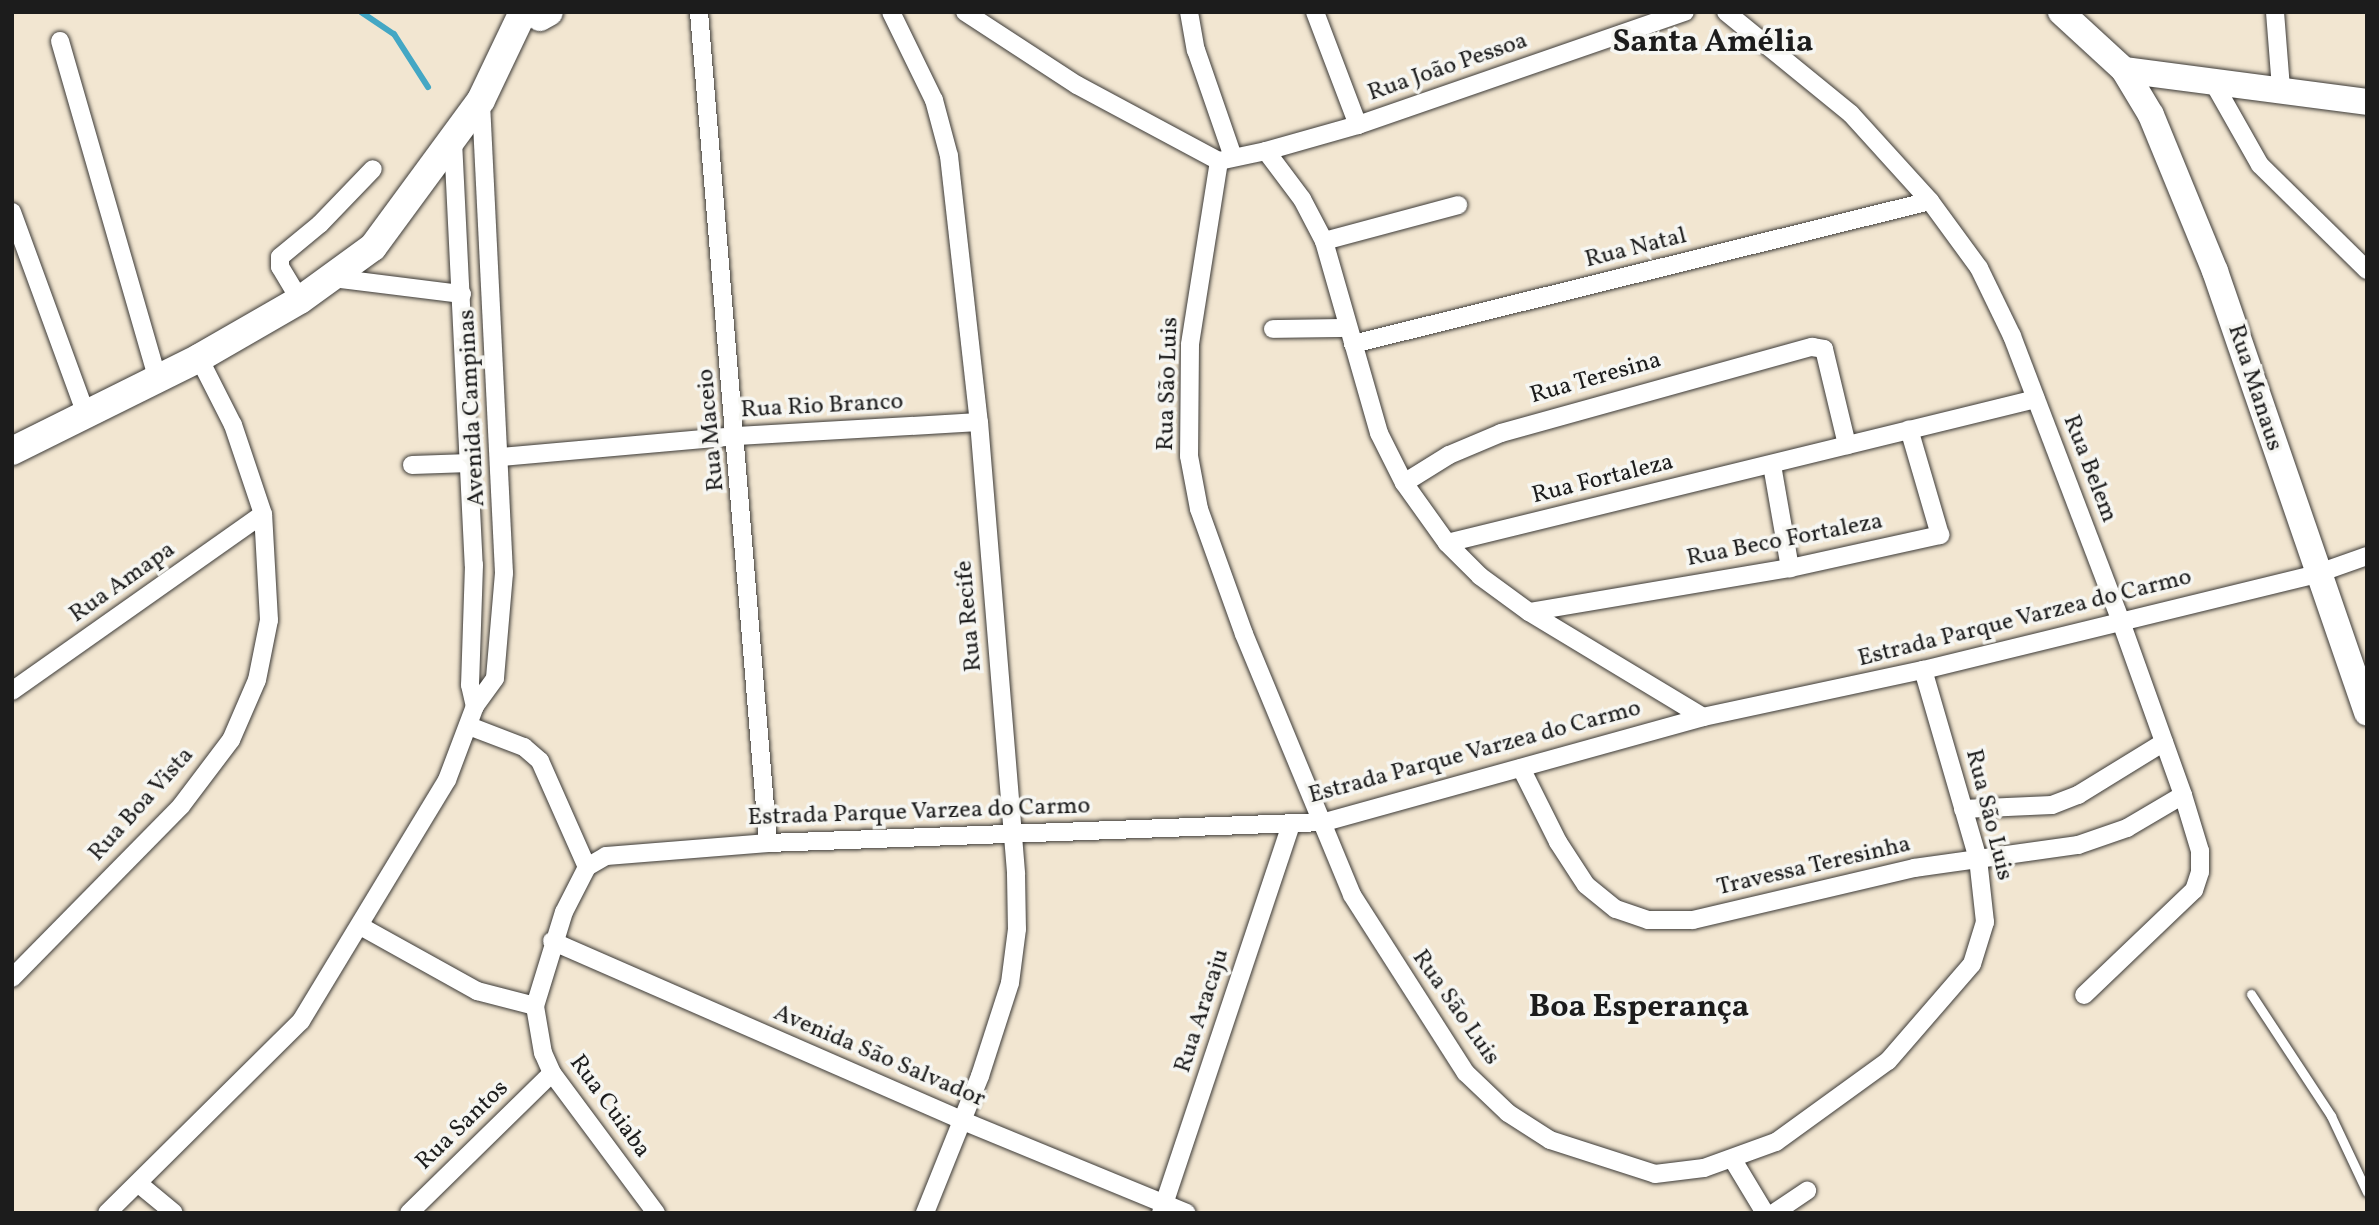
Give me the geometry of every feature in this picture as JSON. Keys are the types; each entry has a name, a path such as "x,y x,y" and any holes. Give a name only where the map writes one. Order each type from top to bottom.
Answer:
{"main road":[{"path":"12,452 158,376 199,358 300,300 373,247 481,100 499,62 539,14"}],"street":[{"name":"Rua Maceio","path":"699,12 737,436 768,843"},
{"name":"Rua Recife","path":"891,12 943,124 979,422 1012,834 1017,929 1010,983 925,1213"},
{"path":"965,12 1088,91 1226,159 1266,150 1286,173 1324,241 1379,433 1404,483 1447,543 1480,576 1530,612 1703,718"},
{"path":"1189,12 1196,50 1226,159"},
{"path":"1315,12 1358,125"},
{"name":"Rua João Pessoa","path":"1266,150 1358,125 1685,12"},
{"name":"Rua Belem","path":"1726,12 1851,114 1930,201 1979,268 2036,399 2120,618 2183,795 2200,851 2194,890 2084,995"},
{"name":"Rua Manaus","path":"2061,12 2124,70 2151,115 2215,271 2316,574 2367,713"},
{"path":"2275,12 2281,89"},
{"path":"60,41 158,376"},
{"path":"2124,70 2367,102"},
{"path":"2213,82 2260,165 2367,270"},
{"name":"Avenida Campinas","path":"362,927 447,780 475,706 495,678 500,646 500,457 481,100"},
{"name":"Avenida Campinas","path":"453,141 474,565 470,685 475,706"},
{"name":"Rua São Luis","path":"1226,159 1190,345 1189,456 1199,509 1244,634 1325,821 1352,895 1433,1026 1466,1073 1508,1113 1550,1140 1655,1174 1733,1160 1776,1143 1888,1061 1972,964 1986,922 1978,859 1923,670"},
{"path":"300,300 280,267 280,257 320,224 373,169"},
{"name":"Rua Natal","path":"1273,329 1350,336 1930,201"},
{"path":"1324,241 1458,205"},
{"path":"12,212 86,414"},
{"path":"333,278 462,294"},
{"name":"Rua Teresina","path":"1404,483 1449,455 1501,433 1812,347 1824,349 1847,445"},
{"name":"Rua Boa Vista","path":"12,978 181,806 231,740 257,680 269,620 263,514 233,425 199,358"},
{"name":"Rua Fortaleza","path":"1447,543 2036,399"},
{"name":"Rua Rio Branco","path":"500,457 737,436 979,422"},
{"name":"Rua Beco Fortaleza","path":"1530,612 1790,568 1940,535 1909,429"},
{"path":"412,465 470,463"},
{"path":"1772,464 1790,568"},
{"name":"Rua Amapa","path":"12,691 263,514"},
{"name":"Estrada Parque Varzea do Carmo","path":"587,867 628,851 768,843 1291,825 1325,821 1703,718 1923,670 2120,618 2316,574 2367,556"},
{"path":"469,726 524,747 540,761 587,867 552,941"},
{"path":"1963,808 2052,805 2078,795 2164,742"},
{"name":"Travessa Teresinha","path":"1521,768 1558,842 1586,885 1616,909 1648,920 1693,920 1914,868 2078,845 2127,828 2183,795"},
{"name":"Rua Aracaju","path":"1163,1208 1291,825"},
{"path":"107,1213 301,1021 362,927 477,991 535,1006"},
{"name":"Avenida São Salvador","path":"552,941 1163,1208 1187,1213"},
{"name":"Rua Cuiaba","path":"552,941 535,1006 543,1053 552,1073 656,1213"},
{"name":"Rua Santos","path":"409,1213 552,1073"},
{"path":"1733,1160 1765,1213"},
{"path":"139,1184 174,1213"},
{"path":"1774,1213 1807,1191"}],"lane":[{"path":"2252,994 2331,1116 2367,1192"}],"waterway":[{"path":"361,12 394,34 428,87"}],"district":[{"name":"Santa Amélia","path":"1713,43"},
{"name":"Boa Esperança","path":"1639,1008"}]}
